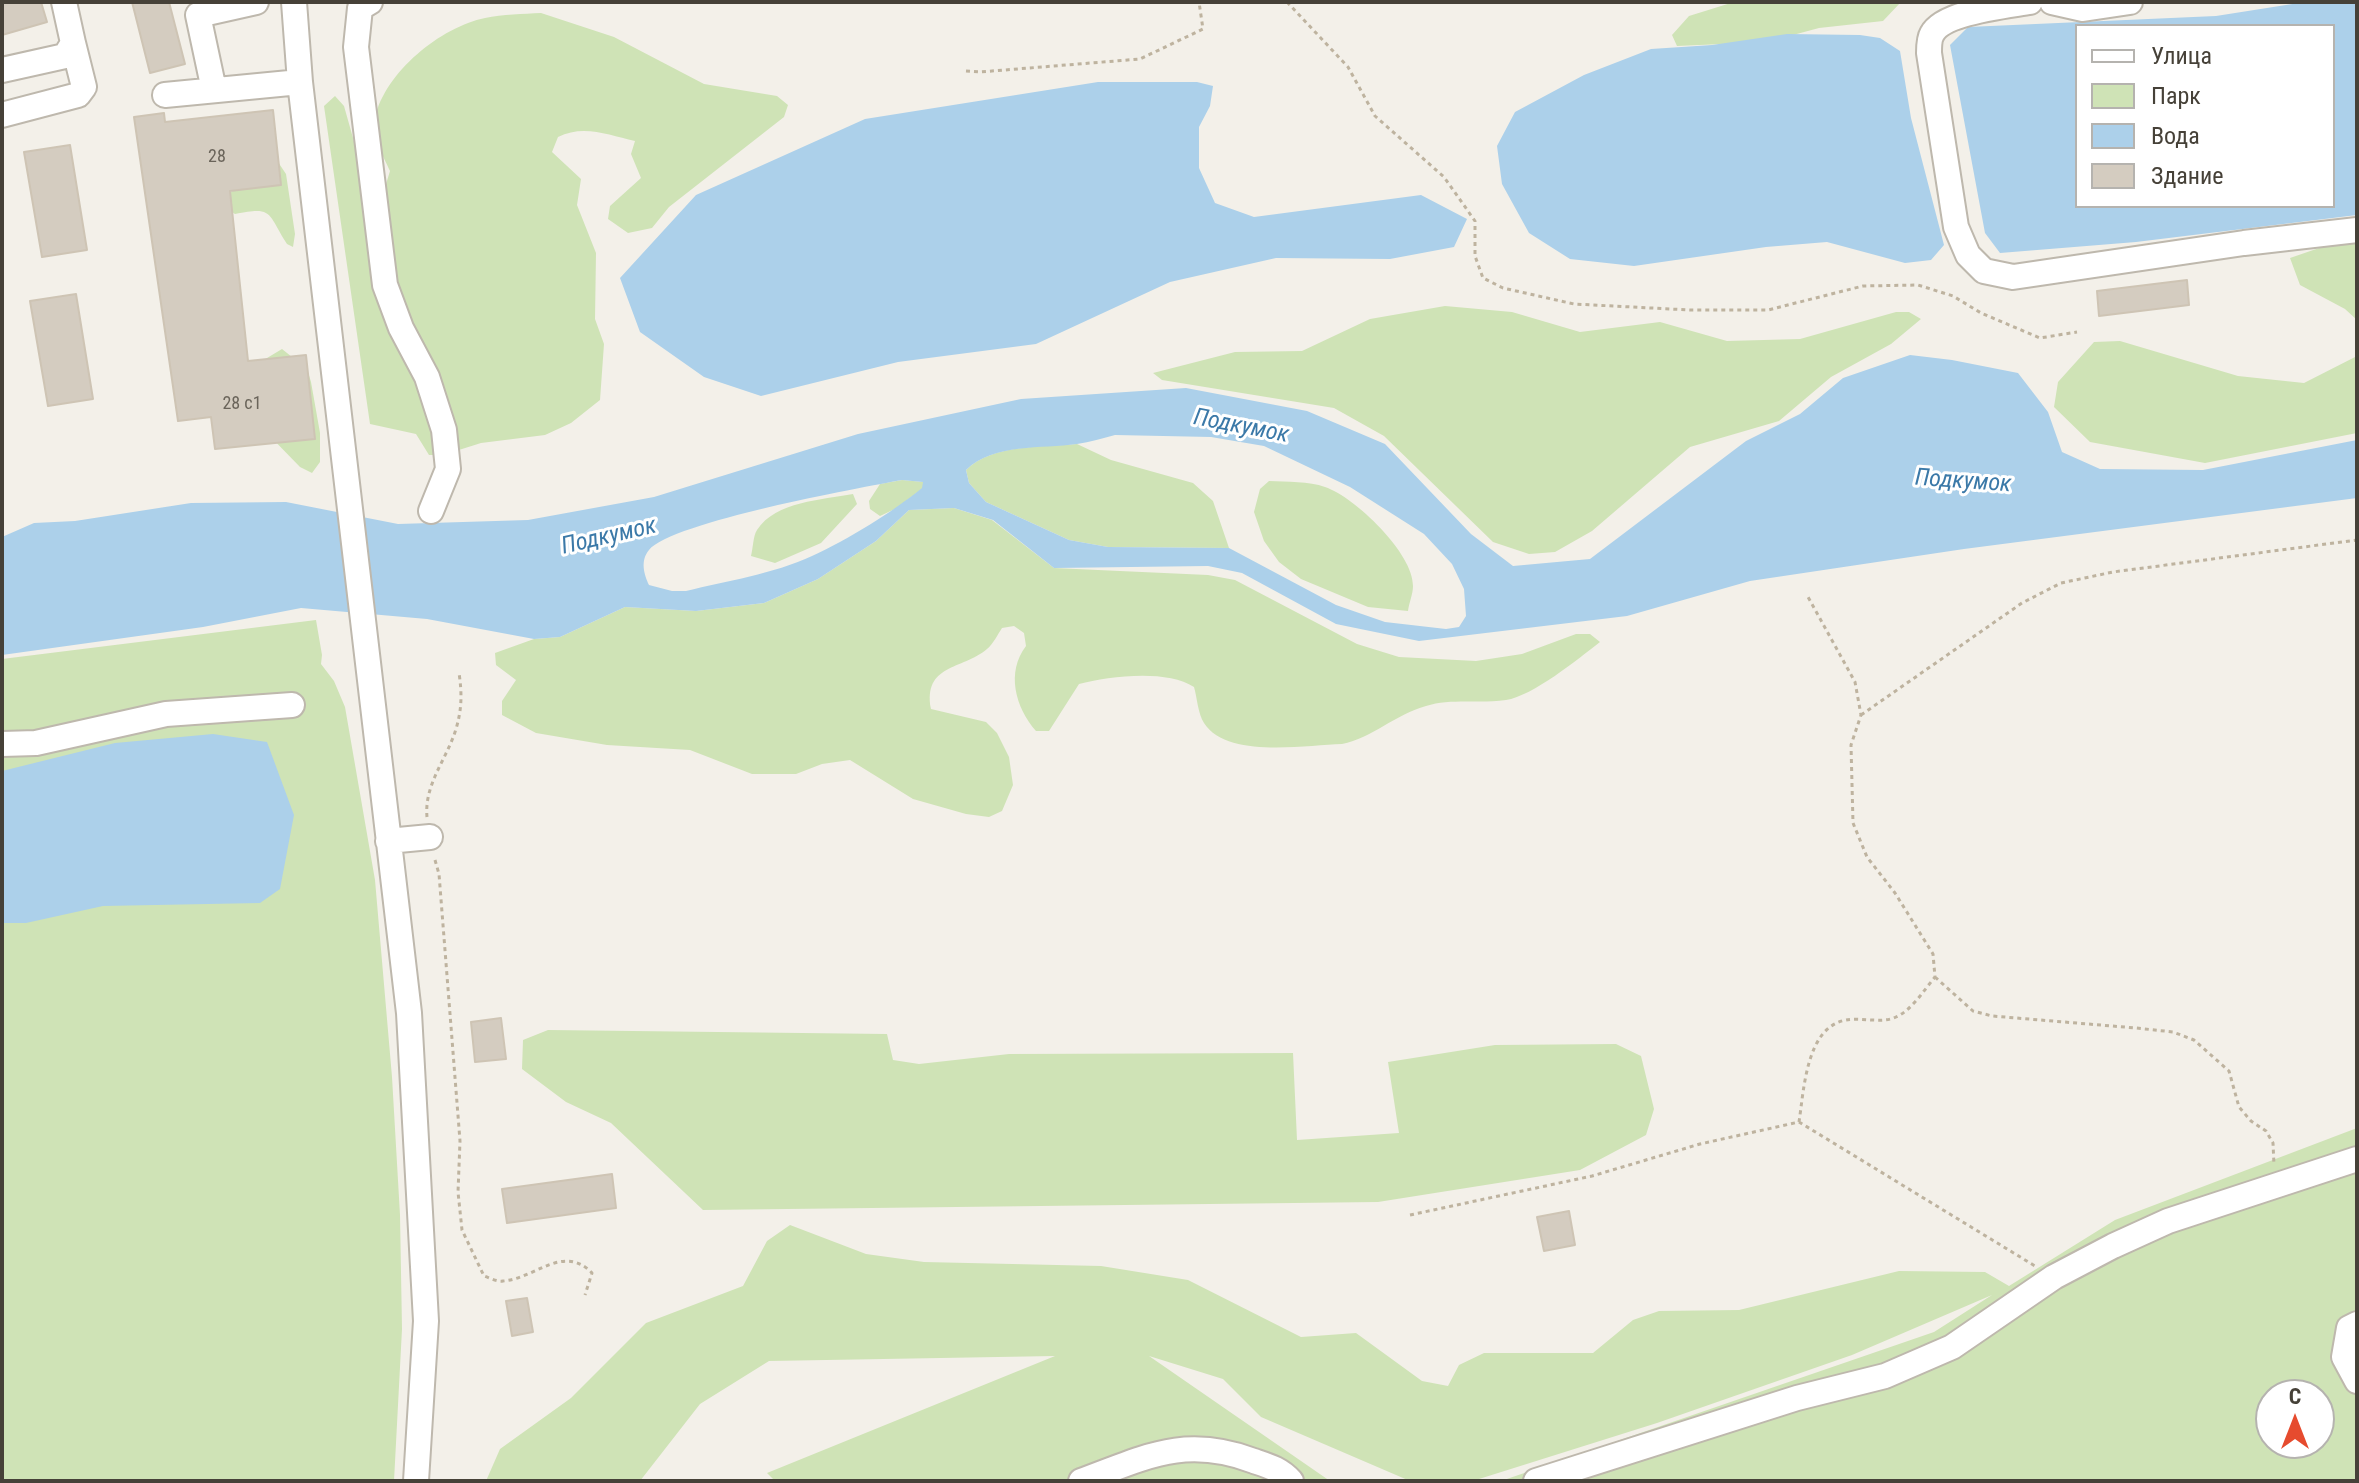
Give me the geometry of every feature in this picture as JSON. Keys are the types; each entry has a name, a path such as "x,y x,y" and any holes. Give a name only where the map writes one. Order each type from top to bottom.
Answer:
{"street":[{"path":"2,115 78,95 84,87 64,2"},
{"path":"214,90 198,15 256,2"},
{"path":"294,2 300,82 409,1013 426,1321 416,1481"},
{"path":"370,2 360,8 356,47 385,285 401,328 427,377 444,430 448,469 431,511"},
{"path":"2030,2 1977,12 1942,23 1931,34 1929,53 1956,227 1968,255 1984,271 2013,277 2244,243 2357,230"},
{"path":"2052,2 2083,9 2130,2"},
{"path":"2,70 65,56 73,43"},
{"path":"165,95 300,82"},
{"path":"2,744 36,743 166,714 292,705"},
{"path":"388,841 430,837"},
{"path":"1536,1481 1797,1398 1885,1376 1952,1347 2054,1277 2168,1221 2357,1159"},
{"path":"2357,1324 2349,1328 2344,1357 2357,1381"},
{"path":"1081,1481 1141,1458 1190,1447 1230,1452 1281,1471 1291,1481"}],"path":[{"path":"966,71 1140,59 1203,29 1199,2"},
{"path":"1287,2 1348,67 1375,116 1405,139 1444,177 1475,221 1475,256 1483,278 1503,288 1574,304 1690,310 1768,310 1863,286 1918,285 1953,296 1981,313 2040,338 2077,332"},
{"path":"1861,715 2022,603 2061,583 2143,568 2357,540"},
{"path":"1808,597 1855,682 1861,715 1851,745 1853,823 1867,857 1895,893 1933,954 1935,977 1973,1011 1992,1016 2148,1029 2173,1032 2194,1040 2229,1071 2239,1107 2251,1121 2266,1131 2273,1143 2274,1188"},
{"path":"459,673 463,695 456,730 432,781 426,804 439,874 460,1141 458,1192 462,1230 484,1276 500,1282 566,1259 582,1263 592,1273 585,1295"},
{"path":"1799,1122 1809,1066 1818,1042 1830,1027 1845,1020 1894,1019 1908,1009 1935,977"},
{"path":"1410,1215 1592,1176 1700,1144 1799,1122 2054,1277"}],"green space":[{"path":"1734,2 1901,2 1883,21 1819,28 1767,42 1677,46 1672,35 1689,16"},
{"path":"541,13 614,37 704,84 777,96 788,105 784,117 669,207 652,228 628,233 608,219 610,206 641,178 631,154 635,141 586,131 558,137 552,152 581,179 577,205 596,253 595,319 604,344 600,400 571,423 545,435 481,443 443,455 429,455 416,434 370,424 324,106 335,96 344,106 366,184 383,194 390,171 376,138 375,118 390,84 403,69 433,41 468,23 499,16"},
{"path":"272,153 286,174 295,234 293,247 287,244 268,214 257,211 235,214 220,204 222,198 262,172"},
{"path":"2357,235 2357,320 2345,309 2300,285 2290,258"},
{"path":"1445,306 1512,312 1580,332 1660,322 1727,341 1800,339 1896,312 1909,312 1921,319 1891,344 1831,377 1779,421 1690,447 1592,531 1555,552 1529,554 1493,542 1384,436 1334,408 1162,380 1153,373 1235,352 1302,351 1370,319"},
{"path":"2120,341 2238,376 2304,383 2357,356 2357,433 2205,463 2090,442 2054,407 2058,382 2094,342"},
{"path":"282,349 307,369 311,382 320,433 320,462 312,473 300,467 264,430 247,370"},
{"path":"1077,444 1111,460 1193,483 1213,501 1229,548 1108,547 1069,540 986,502 969,483 966,470 989,455 1018,448"},
{"path":"902,480 924,482 923,488 897,508 880,516 870,509 869,501 880,484"},
{"path":"1269,481 1325,487 1352,502 1381,528 1404,558 1411,573 1413,589 1408,611 1368,607 1301,579 1279,562 1264,541 1254,512 1260,489"},
{"path":"853,494 857,504 821,543 775,563 751,556 757,530 776,513 800,503"},
{"path":"954,508 992,520 1054,568 1208,575 1235,580 1357,644 1399,657 1476,661 1522,654 1576,634 1590,634 1600,642 1555,676 1517,697 1426,706 1404,714 1364,737 1342,744 1268,747 1230,742 1215,734 1202,719 1194,687 1183,681 1154,676 1121,677 1079,684 1049,731 1036,731 1023,711 1016,689 1016,667 1026,646 1024,633 1014,626 1002,628 987,649 939,676 930,694 931,709 986,722 997,733 1009,757 1013,785 1002,811 989,817 913,799 850,760 822,764 796,774 752,774 690,750 607,745 536,733 502,715 502,701 516,680 496,665 495,653 534,639 560,637 625,607 696,611 764,603 818,579 876,541 909,510"},
{"path":"316,620 321,664 334,681 345,707 375,880 400,1215 402,1329 394,1481 2,1481 2,659"},
{"path":"548,1030 887,1034 893,1060 919,1064 1009,1054 1293,1053 1297,1140 1399,1133 1388,1062 1495,1045 1616,1044 1641,1056 1654,1109 1646,1135 1580,1170 1378,1202 703,1210 611,1123 566,1102 522,1069 523,1040"},
{"path":"2357,1128 2357,1481 1501,1481 1934,1332 1992,1295 1852,1355 1657,1423 1479,1479 1410,1481 1261,1417 1223,1379 1149,1356 1330,1481 775,1481 767,1473 1055,1356 769,1361 700,1404 640,1481 486,1481 500,1449 571,1398 646,1323 743,1286 767,1241 790,1225 866,1254 924,1262 1101,1266 1188,1280 1301,1337 1356,1333 1422,1381 1448,1386 1459,1365 1484,1353 1593,1353 1633,1320 1659,1311 1739,1310 1899,1271 1985,1272 2009,1286 2115,1220"}],"water":[{"path":"2305,2 2357,2 2357,215 2136,242 2000,253 1985,233 1950,45 1968,27 2216,16"},
{"path":"1787,34 1880,38 1900,51 1911,118 1944,245 1931,260 1905,263 1827,242 1766,247 1634,266 1570,259 1529,233 1502,184 1497,146 1515,112 1584,75 1651,49 1712,45"},
{"path":"1098,82 1197,82 1213,86 1210,106 1199,127 1199,168 1215,203 1254,217 1421,195 1467,219 1454,247 1390,259 1276,258 1170,282 1036,344 898,362 761,396 704,377 640,332 620,278 696,195 865,119"},
{"name":"Подкумок","path":"1910,355 2018,373 2048,412 2062,452 2100,469 2203,470 2357,440 2357,498 1964,549 1750,581 1627,616 1419,641 1336,624 1242,573 1208,566 1054,568 993,520 954,508 909,510 876,541 818,579 764,603 696,611 625,607 560,637 534,639 427,619 301,608 203,627 2,655 2,537 34,523 75,521 191,503 286,502 398,524 528,520 654,497 858,434 1021,399 1186,388 1307,411 1385,444 1471,534 1513,566 1590,559 1746,441 1800,414 1843,378","holes":["1115,435 1211,437 1264,446 1350,487 1424,534 1452,564 1464,589 1466,616 1459,627 1446,629 1385,622 1336,605 1229,548 1108,547 1069,540 986,502 969,483 966,470 990,455 1077,444","902,480 923,482 922,488 855,534 797,562 686,591 672,591 649,585 647,581 644,563 649,550 665,539 692,528 768,508"]},
{"path":"213,734 267,742 294,815 280,889 260,903 103,906 26,923 2,923 2,771 115,743"}],"building":[{"path":"2,2 41,2 47,22 2,35"},
{"path":"132,2 169,2 185,64 150,73"},
{"path":"273,110 281,185 230,191 248,361 306,355 315,439 215,449 211,417 178,421 134,117 164,113 165,122"},
{"path":"70,145 87,250 42,257 24,152"},
{"path":"2187,280 2189,305 2099,316 2097,291"},
{"path":"76,294 93,399 48,406 30,301"},
{"path":"501,1018 506,1059 475,1062 471,1022"},
{"path":"612,1174 616,1208 507,1223 502,1189"},
{"path":"1569,1211 1575,1245 1544,1251 1537,1217"},
{"path":"527,1298 533,1332 512,1336 506,1301"}]}
